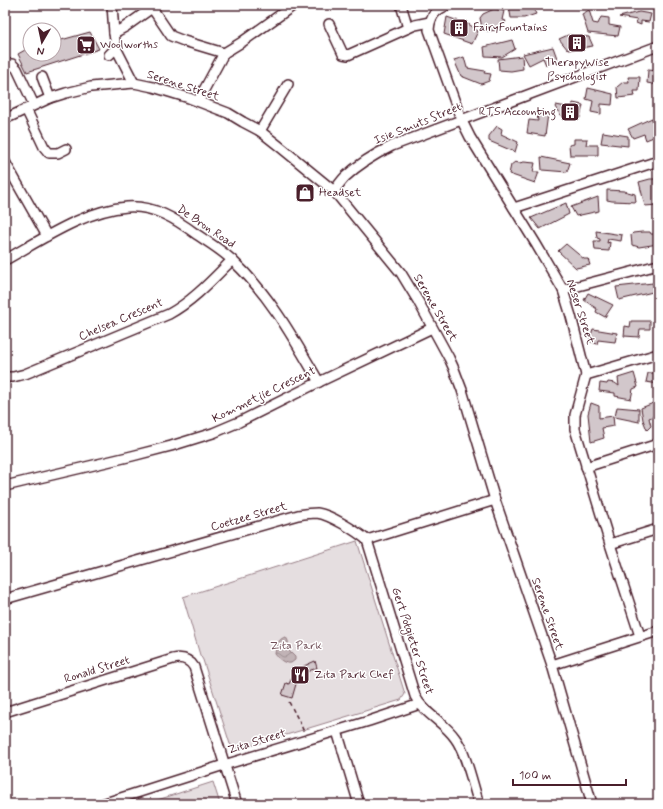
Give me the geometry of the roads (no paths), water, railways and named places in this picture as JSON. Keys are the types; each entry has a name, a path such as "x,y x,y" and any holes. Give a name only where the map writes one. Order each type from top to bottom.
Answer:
{"street":[{"path":"112,5 116,48 134,83"},
{"path":"401,5 408,28"},
{"path":"329,24 343,54 348,55 432,18 439,9 448,5"},
{"path":"114,33 154,6 171,36 191,44 224,53"},
{"path":"198,101 224,53 292,6"},
{"name":"Neser Street","path":"432,18 430,33 461,119 470,137 563,290 586,375"},
{"name":"Isie Smuts Street","path":"334,191 349,174 379,152 461,119 658,46"},
{"path":"109,55 116,48"},
{"path":"5,64 12,64 17,69 44,147 49,153 54,154 66,149"},
{"path":"42,77 50,98"},
{"name":"Serene Street","path":"5,119 50,98 91,87 134,83 198,101 228,113 260,131 334,191 401,273 418,301 454,369 462,390 495,500 552,665 592,804"},
{"path":"260,131 288,84"},
{"path":"514,208 658,161"},
{"path":"5,162 47,236"},
{"name":"De Bron Road","path":"5,260 47,236 97,213 128,207 137,207 155,211 174,219 232,260 252,281 274,308 319,382"},
{"name":"Chelsea Crescent","path":"5,377 25,374 169,314 193,297 232,260"},
{"path":"563,290 658,265"},
{"name":"Kommetjie Crescent","path":"5,486 138,454 213,433 239,422 432,328"},
{"path":"640,636 586,467 575,429 575,414 586,375 658,354"},
{"path":"586,467 658,444"},
{"path":"367,540 495,500"},
{"name":"Coetzee Street","path":"5,600 298,515 316,513 352,529 367,540"},
{"path":"610,544 658,529"},
{"name":"Gert Potgieter Street","path":"367,540 412,686 420,704 451,732 458,742 467,763 479,804"},
{"path":"552,665 658,631"},
{"name":"Ronald Street","path":"5,712 172,658 182,658 192,663 194,667 224,765"},
{"name":"Zita Street","path":"102,804 420,704"},
{"path":"337,731 358,801"},
{"path":"224,765 237,804"}],"water":[{"path":"286,637 289,651 295,657 295,660 291,663 284,662 275,654 279,641"}],"place":[{"name":"FairyFountains","path":"459,28"},
{"name":"TherapyWise Psychologist","path":"577,43"},
{"name":"Woolworths","path":"86,45"},
{"name":"RTS Accounting","path":"570,112"},
{"name":"Headset","path":"305,193"},
{"name":"Zita Park Chef","path":"300,675"}],"park label":[{"name":"Zita Park","path":"296,646"}]}
